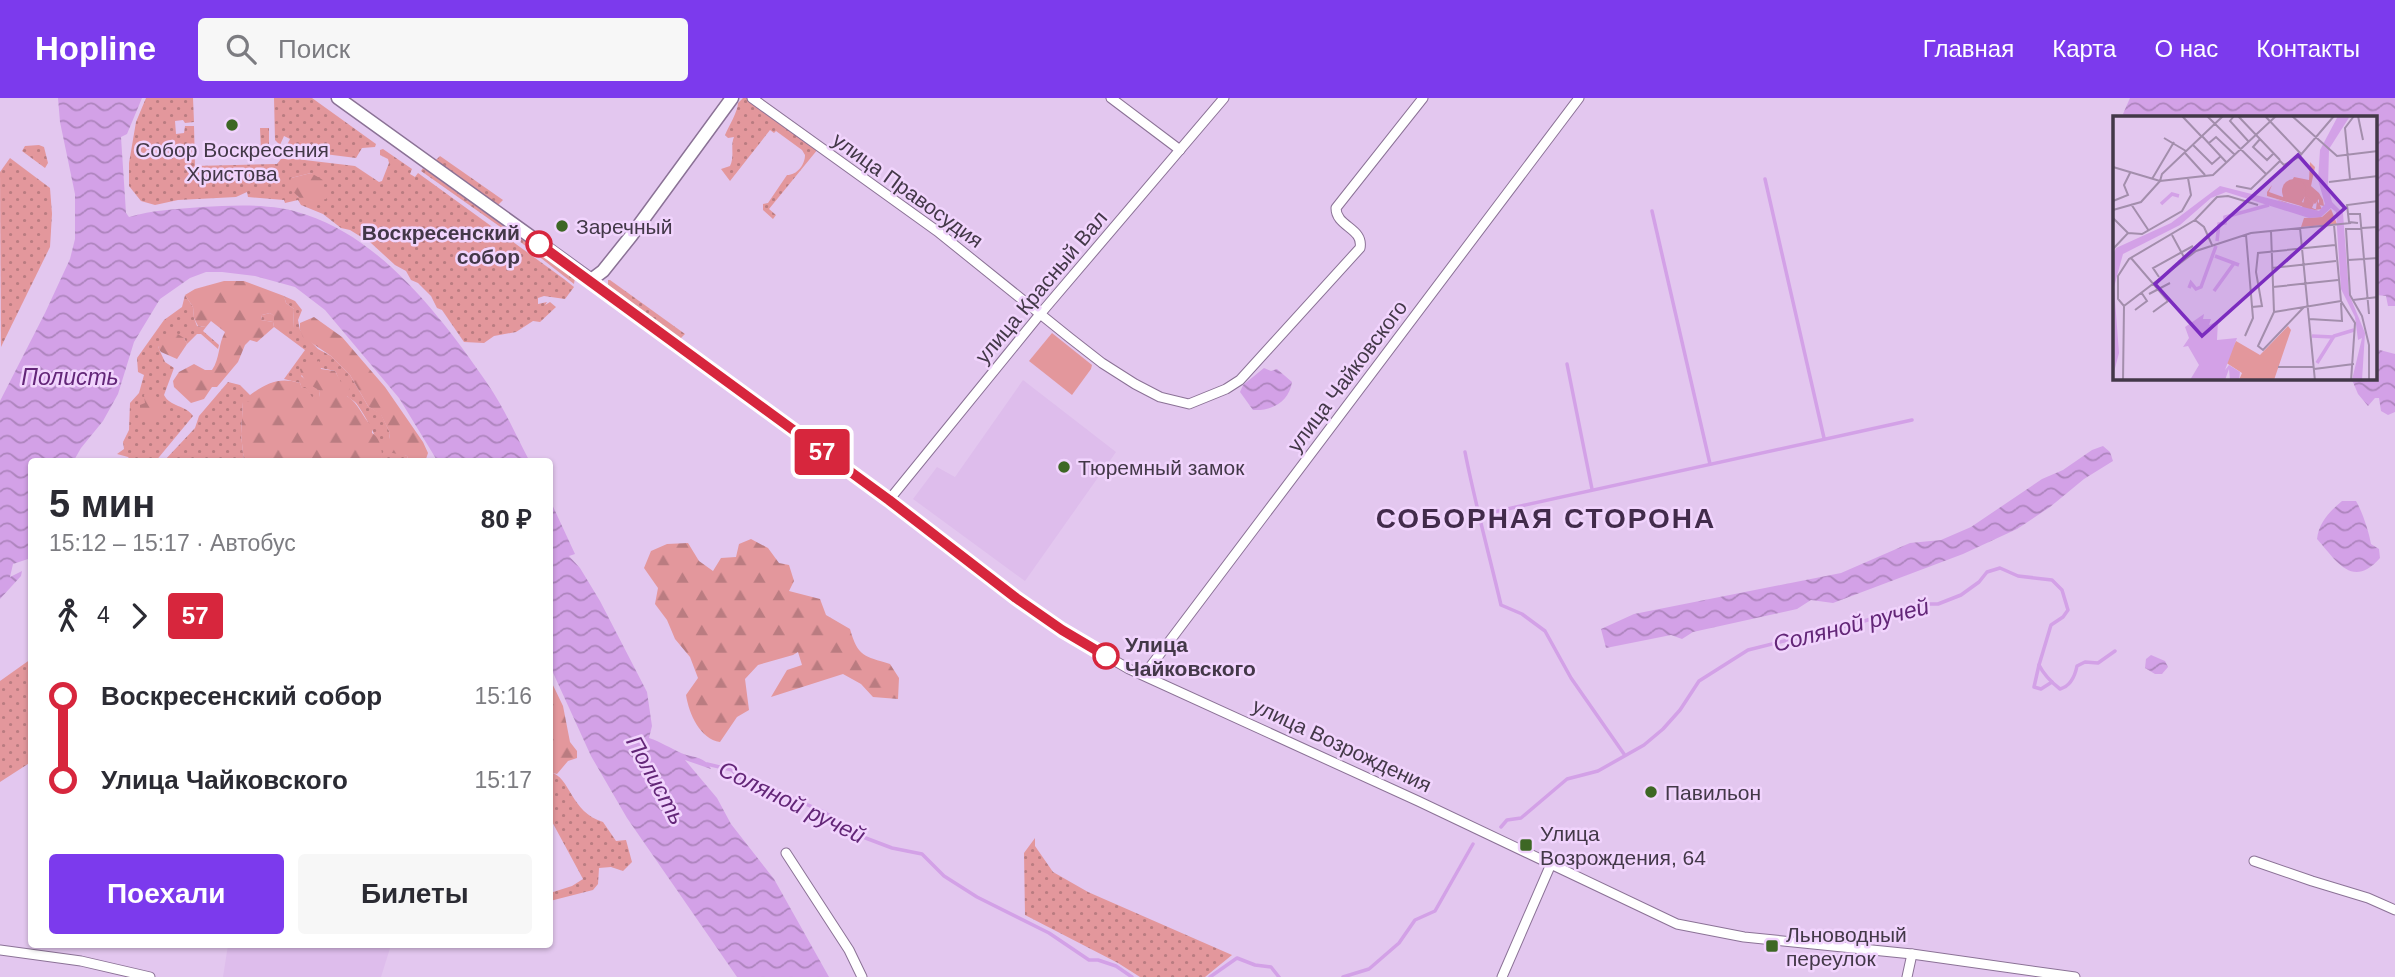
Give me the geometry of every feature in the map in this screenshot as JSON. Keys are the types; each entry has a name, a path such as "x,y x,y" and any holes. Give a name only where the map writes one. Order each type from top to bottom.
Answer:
{"street":[{"name":"улица Возрождения","path":"338,98 591,281 1062,630 1144,676 1677,924 1703,931 1912,954 2075,977"},
{"path":"591,281 603,271 631,236 732,98"},
{"name":"улица Правосудия","path":"752,98 937,231 1102,363 1160,397 1189,404 1226,389 1240,380 1262,359 1360,248 1359,236 1338,219 1336,208 1423,98"},
{"path":"1111,98 1180,150"},
{"name":"улица Красный Вал","path":"889,500 1041,313 1224,98"},
{"name":"улица Чайковского","path":"1144,676 1579,98"},
{"path":"786,853 849,950 862,977"},
{"path":"2254,861 2368,898 2395,910"},
{"path":"1502,977 1551,864"},
{"path":"0,950 81,961 150,977"},
{"path":"1907,977 1912,954"}],"shaded area":[{"path":"1023,380 1116,452 1025,581 913,499 937,467 955,477"},
{"path":"228,948 390,948 381,977 223,977"}],"green space":[{"path":"146,98 193,98 194,122 175,121 176,134 184,133 185,126 194,126 195,166 277,164 281,159 296,159 355,166 379,182 382,181 389,163 388,159 380,155 380,150 383,149 412,169 410,174 415,177 418,173 574,287 565,299 544,296 538,298 538,304 547,302 545,305 550,302 556,307 540,322 533,321 516,332 494,336 484,343 464,342 442,310 437,308 431,296 411,280 406,271 395,265 371,243 350,230 341,228 323,214 301,205 298,200 285,203 284,200 248,197 247,192 236,197 178,200 155,205 141,201 129,186 129,163 136,122","holes":["311,173 321,185 298,197 291,178"]},
{"path":"274,98 312,98 376,144 375,147 362,148 356,158 293,150 286,147 290,139 284,136 280,145 275,140"},
{"path":"743,98 748,98 818,149 769,209 776,215 773,219 763,210 763,204 768,203 787,175 800,169 805,155 776,131 774,133 770,130 730,181 721,169 730,166 734,137 728,138 725,135 738,103"},
{"path":"260,128 269,128 269,157 238,157 238,152 261,152"},
{"path":"25,146 44,147 48,163 45,168 22,151"},
{"path":"440,156 503,200 498,205 436,160"},
{"path":"10,158 50,188 52,214 50,247 1,347 0,172"},
{"path":"423,168 575,277 574,284 509,233 421,171"},
{"path":"311,173 323,180 321,185 329,191 326,199 314,206 304,202 288,187 291,178"},
{"path":"608,280 685,334 680,339 608,285"},
{"path":"224,281 244,281 284,296 286,303 294,309 293,328 292,331 280,327 270,313 262,315 261,320 273,322 274,327 257,342 250,340 238,362 217,387 212,387 204,399 191,403 174,387 173,381 179,372 194,364 205,370 212,370 225,332 211,321 206,327 198,326 193,307 185,295 195,289"},
{"path":"185,295 193,307 197,326 206,327 203,331 219,345 218,349 201,334 197,334 187,344 184,338 158,347 165,362 174,368 164,395 170,402 193,416 158,458 129,458 117,454 124,449 123,442 129,430 130,403 139,393 144,375 138,372 137,358 164,320 182,307"},
{"path":"284,296 295,301 302,310 298,320 300,330 350,375 368,406 381,414 390,433 389,439 399,453 408,458 381,458 373,432 356,403 345,393 335,371 311,366 301,376 320,391 319,398 314,401 306,389 302,389 300,383 284,379 305,350 274,327 273,322 261,320 262,315 270,313 293,328 294,309 286,303"},
{"path":"314,317 342,337 385,387 423,442 428,453 426,458 408,458 388,452 384,444 390,433 381,415 368,406 350,375 331,356 303,337 300,323"},
{"path":"176,333 184,338 187,344 177,359 158,348 167,335"},
{"path":"1052,333 1092,365 1072,395 1029,361"},
{"path":"319,361 321,369 335,371 342,384 350,388 347,396 372,426 372,433 381,446 382,458 244,458 241,434 243,402 250,401 250,395 274,382 286,381 300,383 314,400 319,397 320,391 305,380 300,369"},
{"path":"228,382 240,385 250,395 250,402 243,402 241,434 244,458 167,458 195,428 199,416"},
{"path":"146,392 156,396 162,403 158,415 147,421 140,415 140,405 145,403"},
{"path":"751,539 768,548 779,563 789,565 794,581 789,591 820,599 826,615 850,629 863,654 890,664 899,678 898,699 873,697 861,684 843,674 771,697 787,670 802,665 798,652 758,665 745,679 749,710 737,717 720,742 701,731 686,695 698,678 690,657 675,639 667,620 655,604 658,588 644,568 651,551 667,544 688,543 699,561 713,571 721,558 736,557 739,544"},
{"path":"28,661 28,764 0,782 0,681"},
{"path":"553,685 563,706 570,742 577,751 577,758 568,761 557,774 553,773"},
{"path":"553,773 584,811 603,822 616,841 626,840 632,862 623,871 611,867 599,868 598,884 593,890 553,900 553,892 583,879 553,824"},
{"path":"1035,838 1035,846 1053,872 1088,892 1232,955 1205,977 1140,977 1025,915 1024,853"}],"water":[{"name":"Полисть","path":"58,98 142,98 127,134 121,137 126,213 129,217 156,211 202,207 269,207 307,215 335,227 361,243 409,284 451,333 493,392 528,458 436,458 399,398 325,310 295,287 255,276 206,272 190,278 160,299 134,342 118,394 103,421 75,458 28,458 28,559 13,564 10,577 22,571 21,576 0,599 0,401 70,259 75,239 75,194 60,122"},
{"path":"2130,98 2395,98 2395,306 2388,306 2386,296 2378,295 2378,116 2123,114"},
{"path":"2378,350 2395,354 2395,412 2388,415 2381,411 2379,398 2375,398 2368,406 2358,394 2353,382 2349,380 2378,380"},
{"path":"1264,368 1271,371 1277,369 1292,382 1287,395 1278,404 1267,409 1253,410 1240,392 1243,385"},
{"path":"2103,446 2110,452 2113,461 2017,529 1963,554 1833,603 1811,600 1797,609 1693,632 1682,639 1671,635 1606,648 1601,629 1634,614 1841,573 1910,543 1941,540 1971,527 2042,479"},
{"path":"2342,501 2356,501 2371,544 2379,549 2380,558 2361,571 2353,572 2338,563 2317,539 2326,517"},
{"name":"Полисть","path":"553,506 575,554 569,556 580,568 600,601 647,692 652,726 649,738 708,765 711,769 685,760 717,798 731,824 774,879 829,977 737,977 627,818 591,756 553,673"},
{"path":"2151,655 2165,661 2168,667 2162,674 2155,674 2145,668 2146,659"}],"waterway":[{"path":"1765,179 1824,438"},
{"path":"1652,211 1710,464"},
{"path":"1567,364 1592,489"},
{"path":"1480,515 1912,420"},
{"path":"1465,452 1501,605 1522,614 1545,631 1571,678 1624,754"},
{"name":"Соляной ручей","path":"1501,827 1507,820 1521,818 1567,779 1598,771 1644,745 1680,710 1699,681 1748,650 1861,622 1920,604 1938,604 1961,595 1979,582 1987,572 2000,568 2018,576 2052,580 2062,590 2068,610 2051,625 2039,665 2060,689 2072,680 2077,666 2085,662 2098,663 2115,651"},
{"path":"2039,665 2034,687 2041,689 2052,682"},
{"name":"Соляной ручей","path":"707,764 732,770 744,783 758,783 824,812 863,837 892,848 922,854 944,876 977,897 1049,933 1089,960 1116,966 1132,977"},
{"name":"Соляной ручей","path":"1343,977 1369,969 1399,943 1415,920 1435,911 1473,844"},
{"name":"Соляной ручей","path":"1210,977 1237,958 1255,965 1271,967 1279,977"}],"bus line":[{"name":"57","path":"539,244 889,500 1016,598 1106,656"}],"place":[{"name":"Собор Воскресения Христова","path":"232,125"},
{"name":"Заречный","path":"562,226"},
{"name":"Воскресенский собор","path":"539,244"},
{"name":"Тюремный замок","path":"1064,467"},
{"name":"Улица Чайковского","path":"1106,656"},
{"name":"Павильон","path":"1651,792"},
{"name":"Улица Возрождения, 64","path":"1526,845"},
{"name":"Льноводный переулок","path":"1772,946"}],"district":[{"name":"СОБОРНАЯ СТОРОНА","path":"1546,518"}]}
